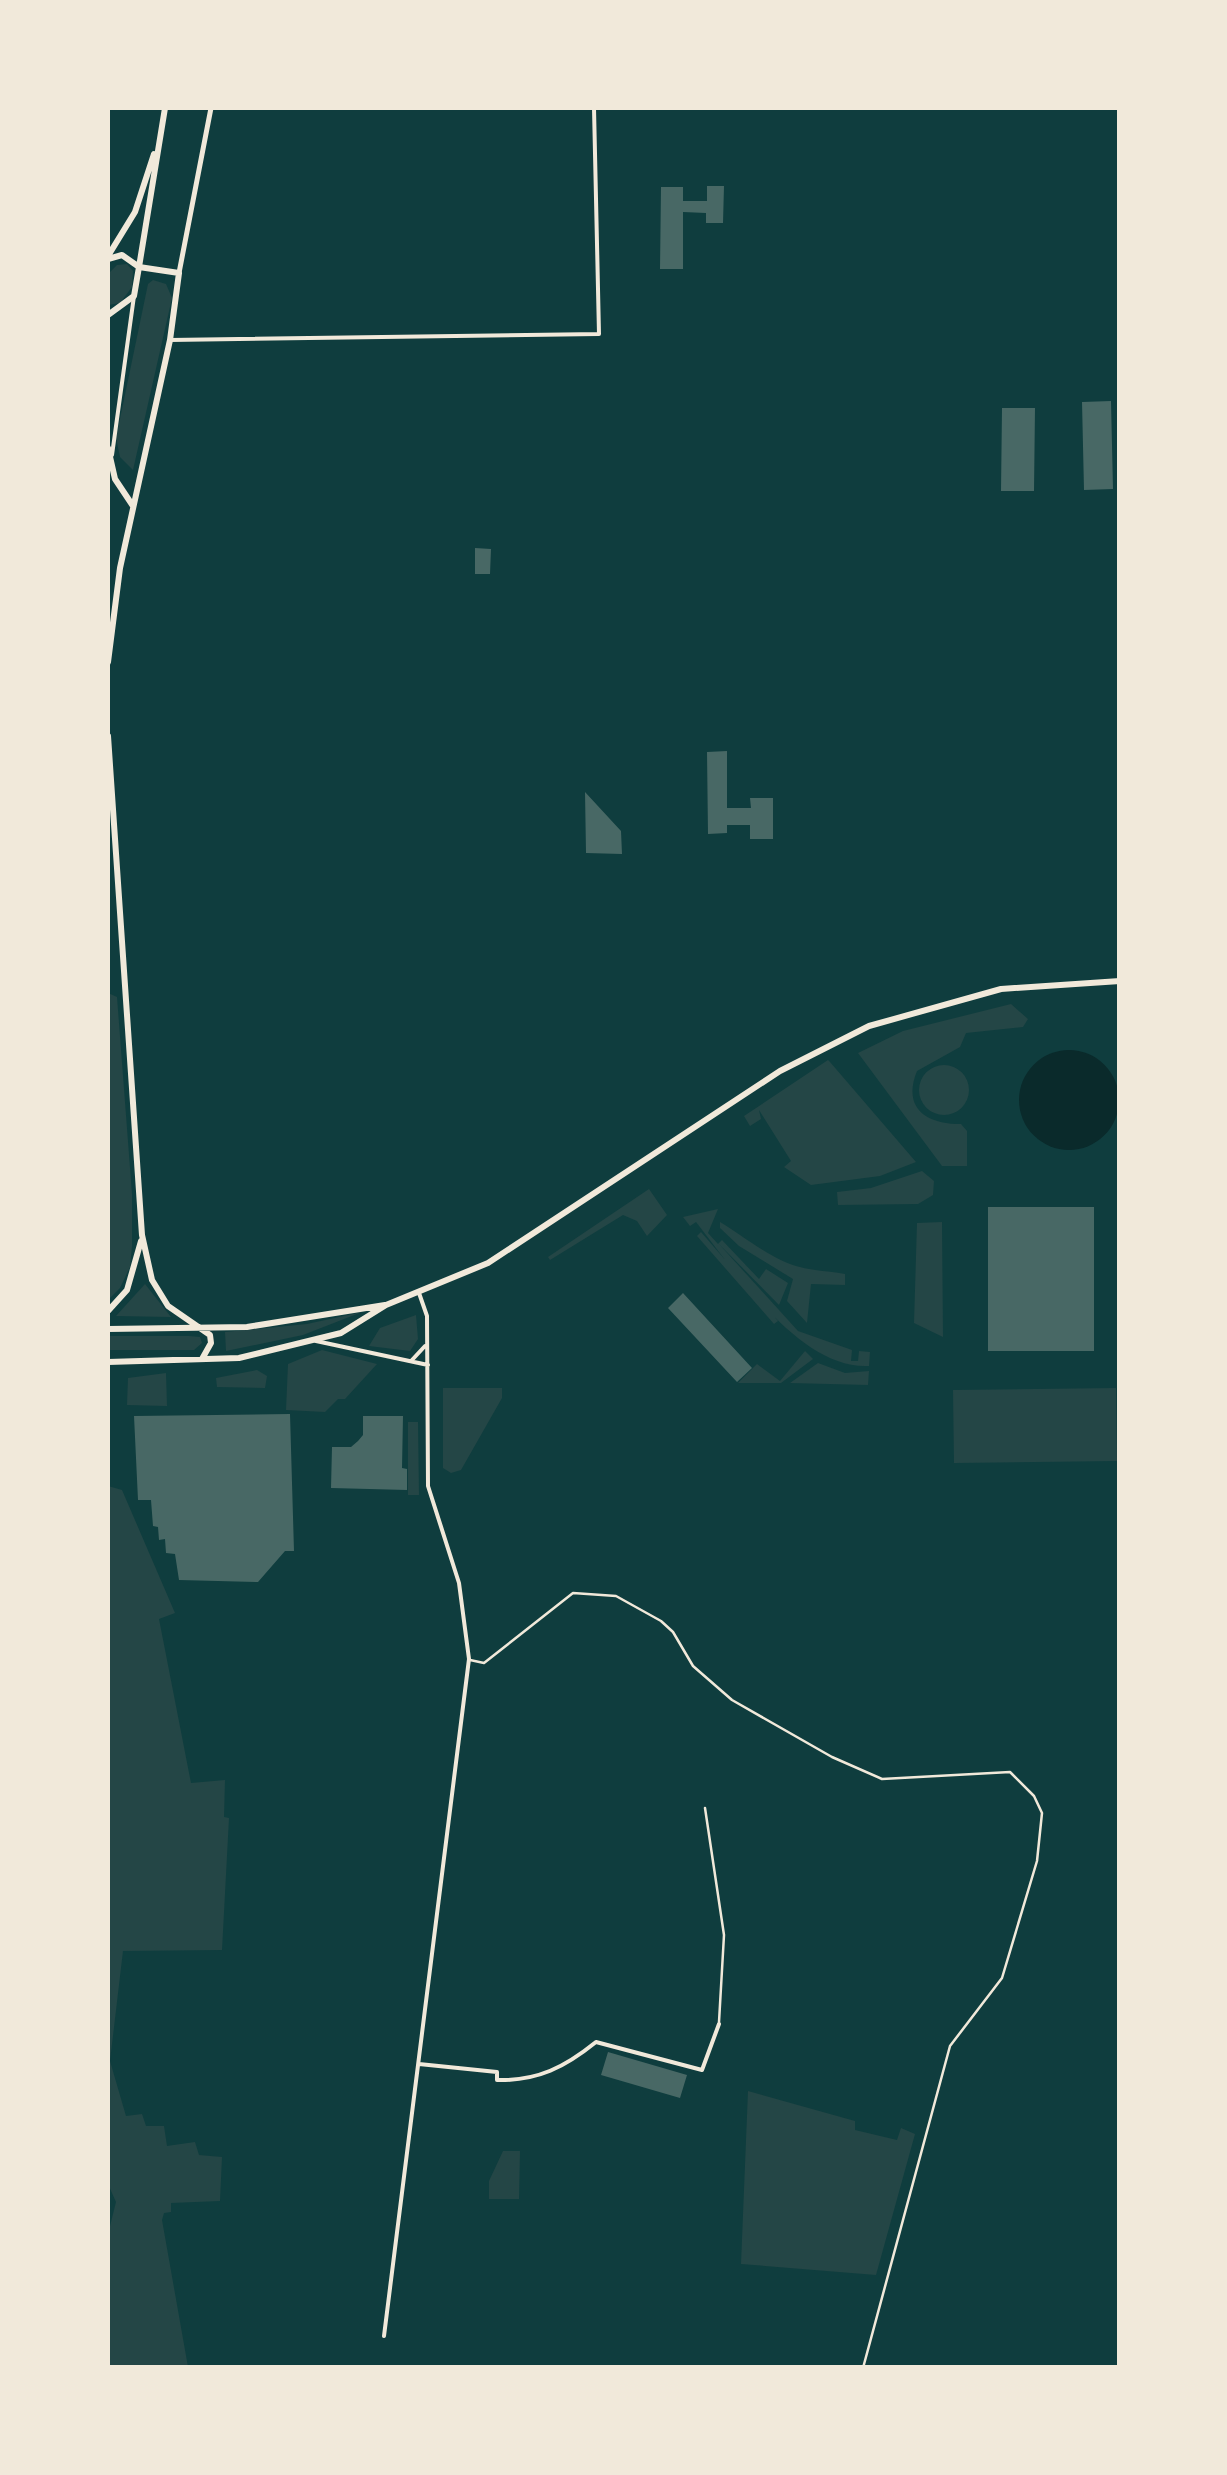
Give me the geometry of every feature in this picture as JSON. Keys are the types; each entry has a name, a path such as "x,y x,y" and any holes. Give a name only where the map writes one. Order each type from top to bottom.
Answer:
{"main road":[{"path":"108,257 135,212 166,108"},
{"path":"108,315 134,296 161,128"},
{"path":"108,257 122,256 138,266 180,273 170,340 109,630 108,662"},
{"path":"108,448 122,493 134,507"},
{"path":"108,736 142,1235 152,1280 168,1306 205,1329 211,1343 201,1360"},
{"path":"108,1329 205,1329 386,1305 419,1294 532,1237 766,1080 868,1026 1001,989 1120,982"},
{"path":"108,1311 127,1290 142,1235"},
{"path":"108,1362 263,1355 341,1333 386,1305"}],"street":[{"path":"180,273 211,108"},
{"path":"170,340 599,334 594,108"},
{"path":"110,464 134,296"},
{"path":"384,2336 468,1660 459,1583 428,1486 427,1316 419,1294"},
{"path":"408,1362 420,1356 427,1339"},
{"path":"316,1341 428,1365"},
{"path":"419,2064 497,2072 497,2080 520,2080 559,2072 596,2042 702,2070 719,2024"}],"lane":[{"path":"468,1660 484,1663 573,1593 616,1596 661,1621 693,1666 732,1700 832,1757 882,1779 1010,1772 1034,1796 1042,1814 1040,1844 1002,1978 950,2046 863,2368"},
{"path":"705,1808 724,1935 719,2024"}],"shaded area":[{"path":"127,264 133,271 132,287 120,303 108,305 108,274 117,265"},
{"path":"153,280 166,284 172,298 133,470 120,457 116,438 148,284"},
{"path":"108,993 117,997 132,1194 132,1246 130,1267 120,1288 108,1300"},
{"path":"1011,1004 1028,1019 1023,1027 966,1033 960,1047 917,1071 913,1095 920,1111 937,1121 961,1124 967,1131 967,1166 942,1166 858,1053 903,1031"},
{"path":"1069,1050 1088,1054 1104,1065 1115,1081 1119,1100 1115,1119 1104,1135 1088,1146 1069,1150 1050,1146 1034,1135 1023,1119 1019,1100 1023,1081 1034,1065 1050,1054"},
{"path":"828,1060 916,1162 880,1176 811,1185 784,1167 791,1161 759,1110 761,1119 750,1126 744,1116"},
{"path":"944,1065 962,1072 969,1090 962,1108 944,1115 926,1108 919,1090 926,1072"},
{"path":"922,1171 934,1181 933,1195 918,1204 838,1205 837,1192 871,1188"},
{"path":"649,1189 667,1215 647,1236 637,1221 623,1215 550,1260 548,1257"},
{"path":"718,1209 708,1233 718,1244 722,1240 759,1279 766,1269 788,1283 779,1305 719,1244 798,1331 852,1350 851,1361 858,1361 859,1351 870,1352 869,1366 844,1363 795,1336 750,1291 696,1222 690,1226 683,1217"},
{"path":"720,1222 787,1263 845,1274 845,1285 811,1284 807,1323 787,1301 793,1279 739,1246 720,1228"},
{"path":"942,1222 943,1337 914,1323 917,1223"},
{"path":"701,1232 778,1321 774,1324 697,1236"},
{"path":"145,1284 171,1317 116,1316"},
{"path":"362,1312 303,1335 226,1351 225,1332 307,1324"},
{"path":"416,1315 418,1339 410,1351 369,1346 380,1328"},
{"path":"108,1336 189,1336 200,1337 202,1343 194,1350 108,1350"},
{"path":"322,1350 377,1364 345,1399 338,1399 325,1412 286,1410 288,1364"},
{"path":"805,1351 813,1359 781,1383 738,1383 757,1364 780,1381"},
{"path":"818,1363 845,1373 869,1371 868,1385 790,1383"},
{"path":"257,1370 267,1376 265,1388 217,1387 216,1378"},
{"path":"166,1373 167,1406 127,1405 128,1378"},
{"path":"443,1388 502,1388 502,1398 461,1470 451,1473 443,1468"},
{"path":"1116,1388 1117,1461 954,1463 953,1390"},
{"path":"408,1422 418,1422 419,1495 408,1495"},
{"path":"108,1486 122,1490 175,1613 159,1619 191,1783 225,1780 224,1817 229,1818 222,1950 123,1951 110,2061 126,2116 142,2114 146,2126 164,2126 167,2146 195,2142 199,2155 222,2157 220,2201 171,2203 171,2212 164,2213 162,2220 188,2367 108,2367 108,2234 116,2202 108,2184"},
{"path":"748,2091 855,2121 855,2130 897,2140 901,2128 915,2134 876,2275 741,2264"},
{"path":"503,2151 520,2151 519,2199 489,2199 489,2181"}],"building":[{"path":"707,186 724,186 723,223 706,223 706,213 683,212 683,269 660,269 661,187 683,187 683,201 707,201"},
{"path":"1111,401 1113,489 1084,490 1082,402"},
{"path":"1002,408 1035,408 1034,491 1001,491"},
{"path":"475,548 491,549 490,574 475,574"},
{"path":"727,751 727,808 751,808 750,798 773,798 773,839 750,839 750,825 727,825 727,833 708,834 707,752"},
{"path":"585,792 621,831 622,854 586,853"},
{"path":"988,1207 1094,1207 1094,1351 988,1351"},
{"path":"683,1293 752,1368 737,1382 668,1308"},
{"path":"290,1414 294,1551 285,1551 258,1582 179,1580 175,1554 166,1553 165,1539 159,1540 158,1527 153,1526 151,1500 138,1500 134,1416"},
{"path":"363,1416 403,1416 402,1468 407,1469 407,1490 331,1488 332,1447 351,1447 358,1441 363,1435"},
{"path":"608,2052 687,2075 680,2098 601,2075"}]}
